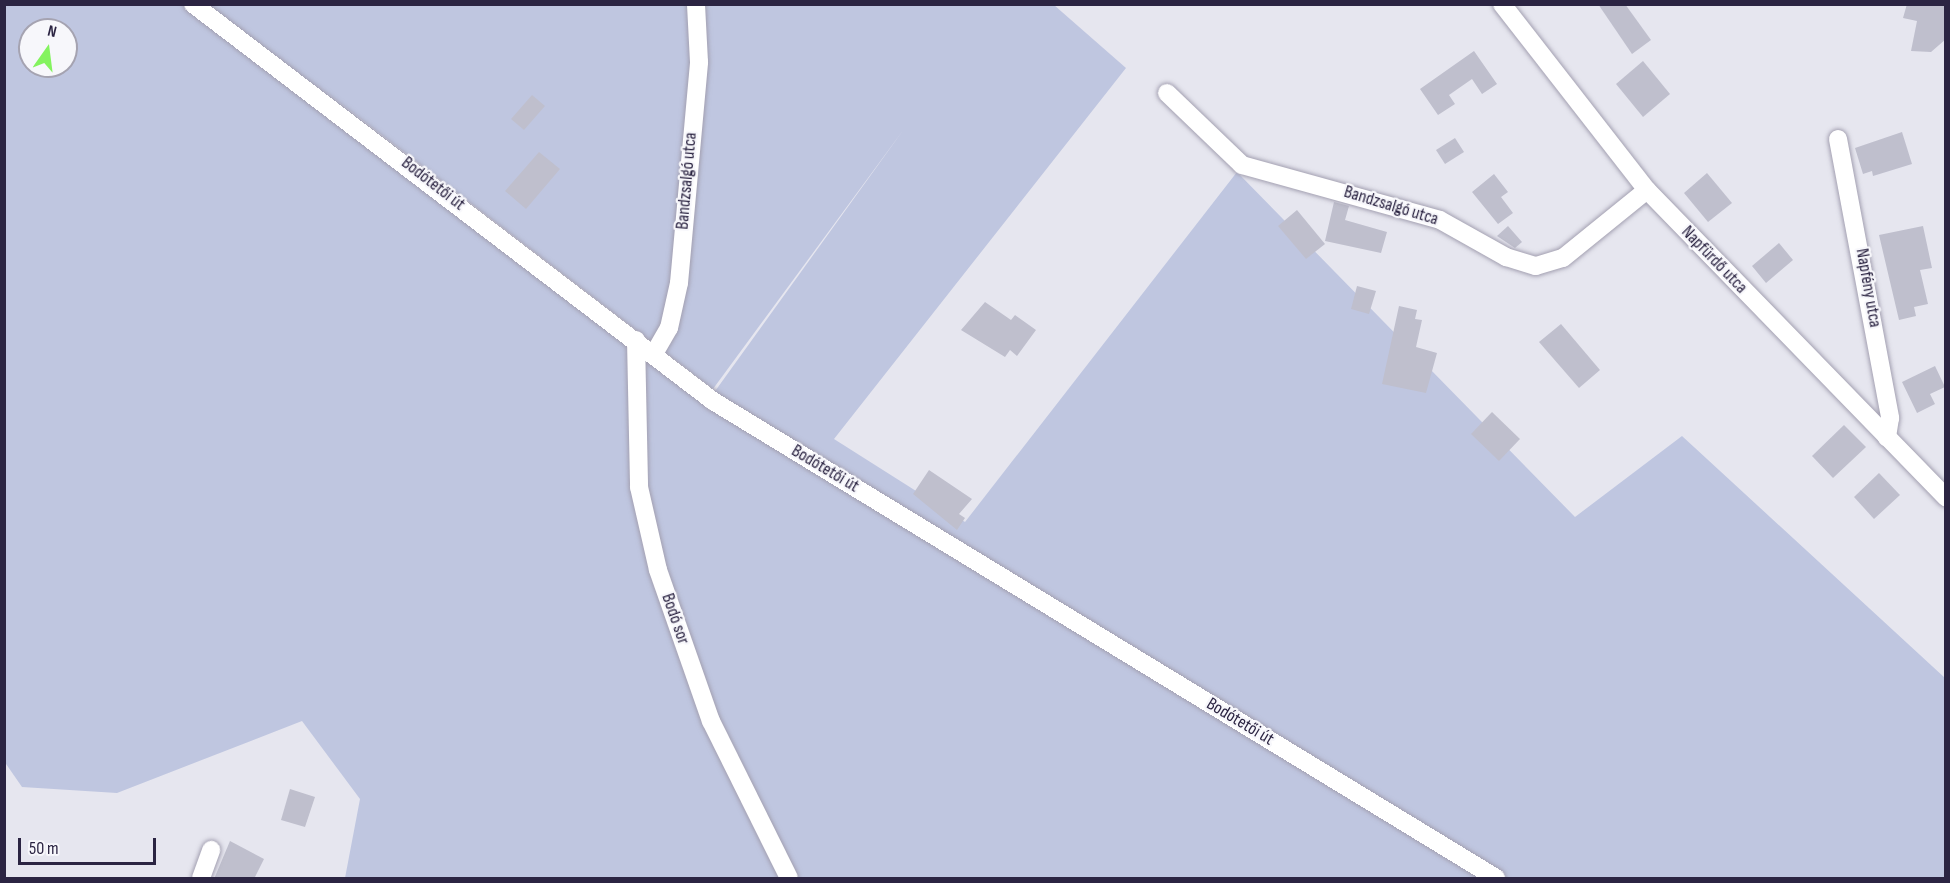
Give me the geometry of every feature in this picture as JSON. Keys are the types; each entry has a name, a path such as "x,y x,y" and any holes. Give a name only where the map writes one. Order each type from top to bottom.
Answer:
{"street":[{"name":"Bodótetői út","path":"193,4 636,340 655,352 713,401 1496,879"},
{"name":"Bandzsalgó utca","path":"655,352 669,328 679,283 699,62 696,4"},
{"name":"Napfürdő utca","path":"1502,4 1647,190 1946,498"},
{"name":"Bandzsalgó utca","path":"1167,93 1242,165 1440,220 1506,257 1536,266 1563,258 1647,190"},
{"name":"Napfény utca","path":"1839,139 1854,201 1890,418 1887,438"},
{"name":"Bodó sor","path":"636,340 639,487 658,570 711,721 789,879"},
{"path":"201,879 211,850"}],"shaded area":[{"path":"4,5 1054,5 1126,68 834,439 965,522 1237,172 1575,517 1682,436 1945,678 1945,878 345,878 360,799 302,721 117,793 22,787 4,761","holes":["310,80 713,389 904,129 713,394"]}],"building":[{"path":"1598,4 1625,4 1651,40 1632,54"},
{"path":"1907,4 1946,4 1946,39 1931,52 1911,51 1917,21 1903,18"},
{"path":"1474,51 1497,84 1482,94 1472,79 1449,95 1455,104 1438,115 1420,89"},
{"path":"1643,61 1670,94 1643,117 1616,84"},
{"path":"532,95 545,106 524,130 511,119"},
{"path":"1902,132 1912,164 1873,176 1872,171 1863,174 1855,148"},
{"path":"1455,138 1464,152 1445,164 1436,150"},
{"path":"539,152 560,169 526,209 505,191"},
{"path":"1707,173 1732,203 1708,222 1684,193"},
{"path":"1494,174 1508,192 1501,197 1513,213 1498,224 1472,192"},
{"path":"1334,202 1349,206 1345,220 1387,232 1381,253 1325,241"},
{"path":"1297,210 1325,244 1306,259 1278,226"},
{"path":"1508,226 1522,242 1515,248 1497,236"},
{"path":"1923,226 1932,268 1920,270 1928,304 1914,307 1916,316 1899,320 1879,235"},
{"path":"1779,243 1793,260 1766,283 1752,266"},
{"path":"1357,286 1376,291 1369,314 1351,309"},
{"path":"985,302 1011,320 1015,315 1036,330 1017,356 1010,350 1005,357 961,330"},
{"path":"1399,306 1417,310 1415,319 1422,320 1416,347 1437,353 1426,393 1382,384"},
{"path":"1561,324 1600,370 1579,388 1539,342"},
{"path":"1935,366 1945,387 1930,394 1935,404 1917,413 1902,382"},
{"path":"1492,412 1520,439 1499,461 1471,434"},
{"path":"1844,425 1866,447 1833,478 1812,456"},
{"path":"929,470 972,499 959,514 965,518 957,530 913,494"},
{"path":"1879,473 1900,495 1874,519 1854,497"},
{"path":"290,789 315,797 305,827 281,820"},
{"path":"230,841 264,859 254,879 214,879"}]}
